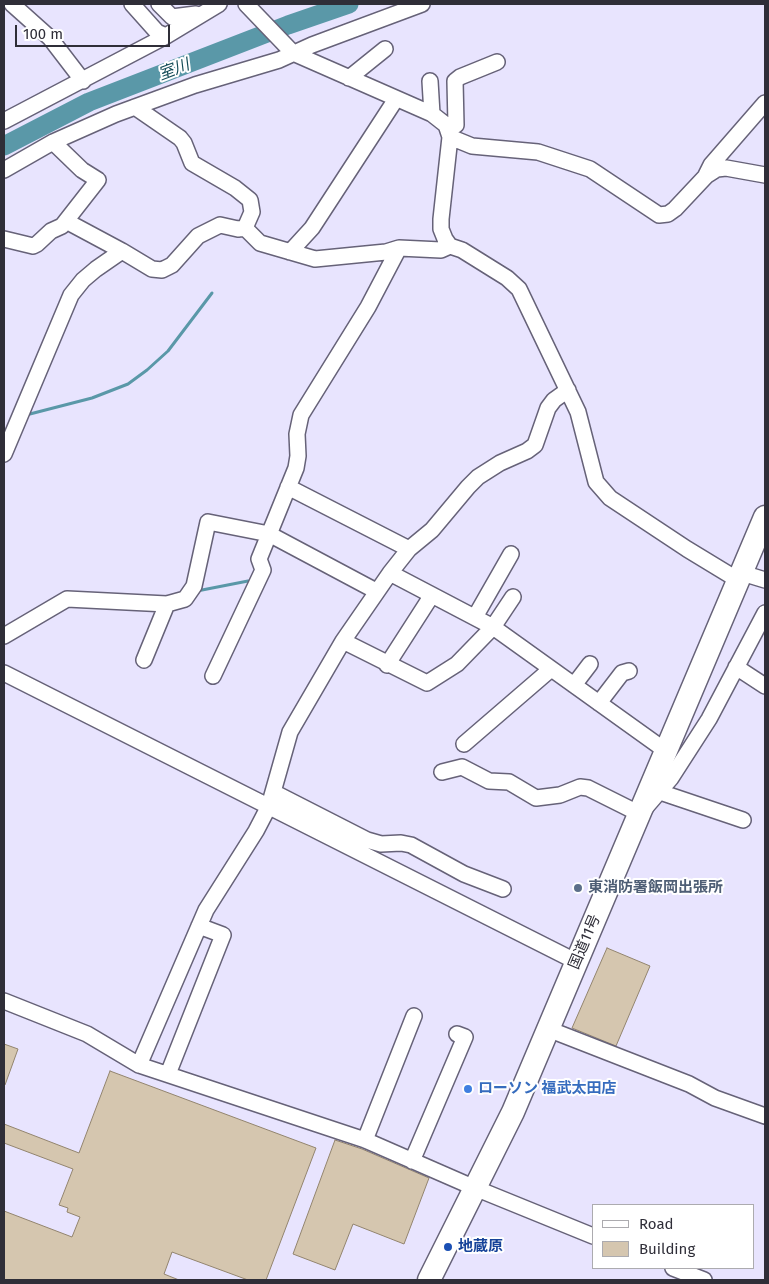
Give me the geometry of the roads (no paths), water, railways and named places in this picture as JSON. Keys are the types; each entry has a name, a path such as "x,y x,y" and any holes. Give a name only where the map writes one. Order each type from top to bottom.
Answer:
{"highway":[{"name":"国道11号","path":"430,1280 513,1112 765,517"}],"street":[{"path":"12,4 50,38 83,80"},
{"path":"132,4 157,32 166,36"},
{"path":"159,4 172,17 204,12"},
{"path":"4,121 166,36 219,4"},
{"path":"246,4 289,49 349,78 432,114 450,133 472,146 538,152 590,168 659,214 668,214 675,209 706,176 717,169 726,168 765,174"},
{"path":"4,170 53,142 135,107 195,85 279,60 289,49 422,4"},
{"path":"349,78 385,50"},
{"path":"497,62 460,77 456,81 456,125 450,133 441,229 450,246 462,250 507,278 519,289 578,412 591,469 602,490 687,549 740,576 765,580"},
{"path":"430,81 432,114"},
{"path":"290,252 312,228 396,99"},
{"path":"706,176 711,165 765,103"},
{"path":"135,107 180,138 192,163 235,188 250,200 252,212 245,228"},
{"path":"4,239 33,246 66,221 98,180 82,170 53,142"},
{"path":"66,221 152,269 162,270 172,265 198,236 205,232 220,225 238,229 245,228"},
{"path":"245,228 260,243 316,259 386,252 400,248 442,250 450,246"},
{"path":"213,676 263,570 259,559 296,468 298,425 306,406 368,307 400,248"},
{"path":"4,454 7,435 71,295 83,280 122,251"},
{"path":"139,1065 199,926 218,888 256,831 271,799 290,732 343,641 376,591 409,549 432,530 478,477 535,445 548,408 554,400 568,390"},
{"path":"288,487 409,549"},
{"path":"4,636 67,599 167,604 188,596 194,586 208,522 269,534 376,591"},
{"path":"475,617 511,554"},
{"path":"390,573 493,627 666,752"},
{"path":"387,665 432,595"},
{"path":"343,641 387,665 427,683 457,664 493,627 513,597"},
{"path":"144,660 167,604"},
{"path":"442,772 462,767 489,781 508,782 536,798 560,795 580,787 588,788 640,814 660,792 709,719 765,613"},
{"path":"574,685 590,664"},
{"path":"736,667 765,686"},
{"path":"464,744 551,669"},
{"path":"599,703 622,673 629,671"},
{"path":"4,672 271,799 367,840 381,844 401,843 411,845 464,874 504,889"},
{"path":"660,792 743,820"},
{"path":"271,799 577,962"},
{"path":"168,1074 223,935 199,926"},
{"path":"4,1001 87,1034 139,1065 365,1140 592,1236"},
{"path":"365,1140 414,1016"},
{"path":"548,1029 689,1084 715,1098 765,1116"},
{"path":"412,1161 465,1037 457,1034"},
{"path":"676,1269 704,1280"}],"waterway":[{"name":"室川","path":"4,146 89,102 288,25 349,4"},
{"path":"26,415 92,398 128,384 168,351 212,293"},
{"path":"197,591 248,581"}],"place":[{"name":"東消防署飯岡出張所","path":"578,888"},
{"name":"ローソン 福武太田店","path":"468,1089"},
{"name":"地蔵原","path":"448,1247"}]}
